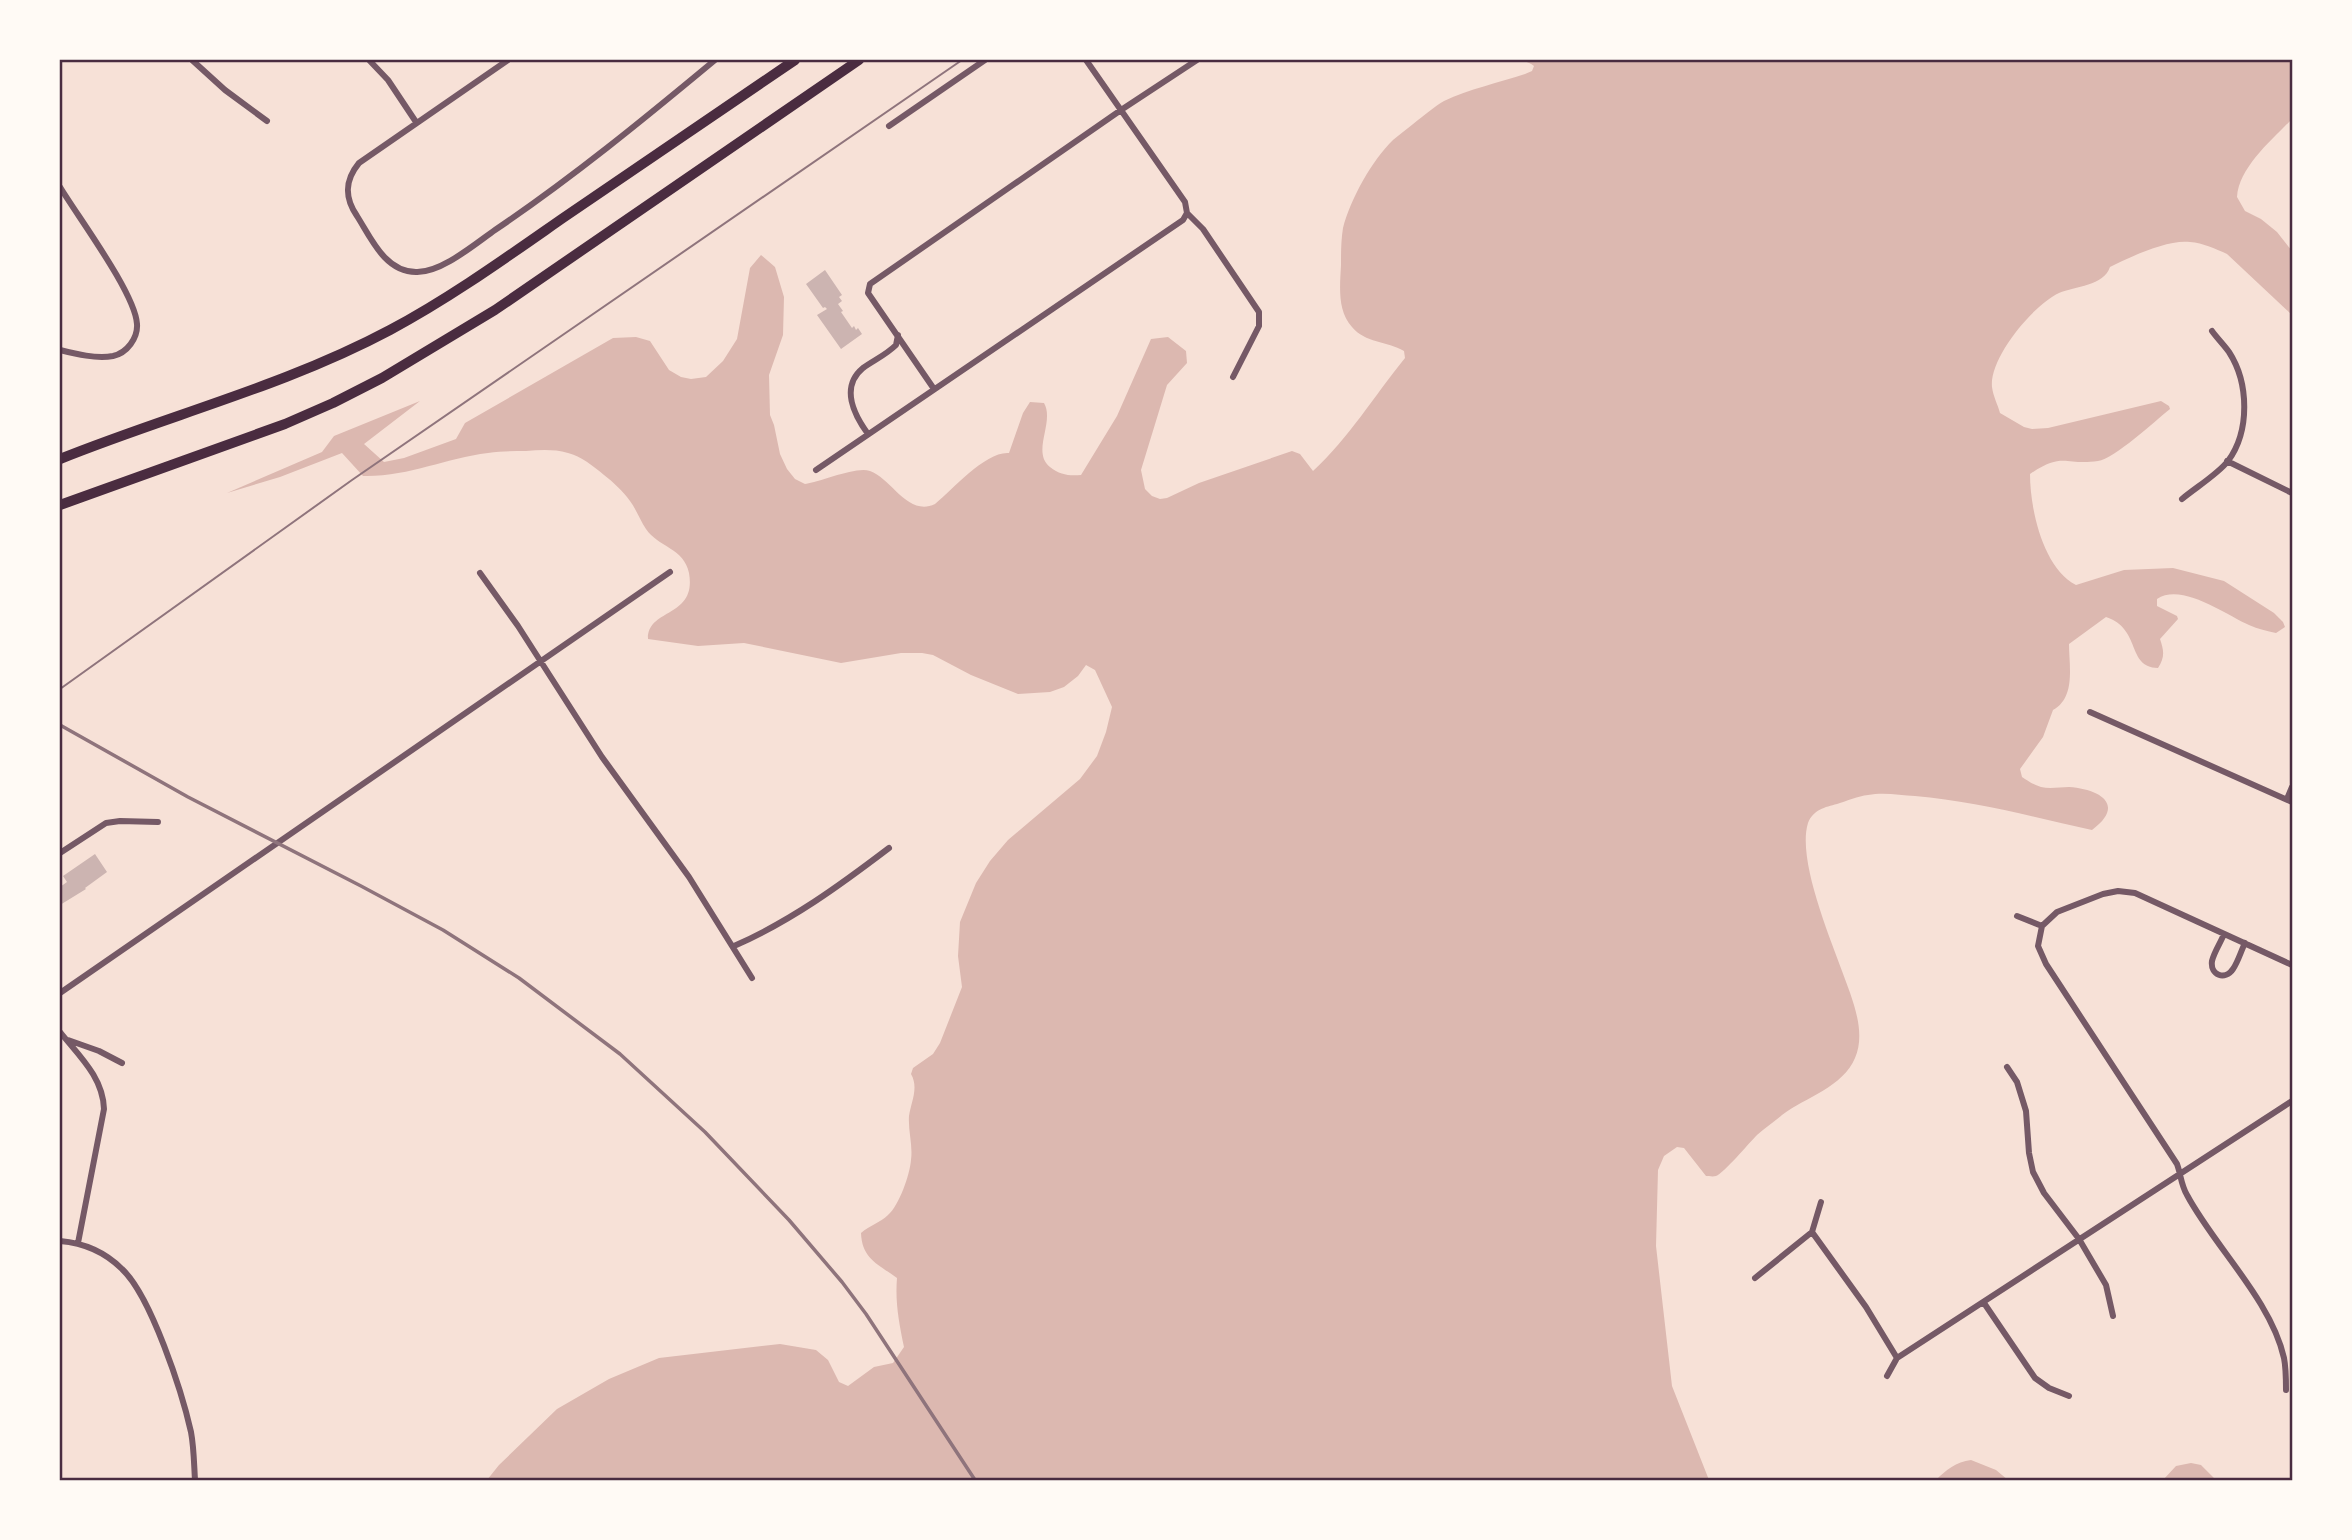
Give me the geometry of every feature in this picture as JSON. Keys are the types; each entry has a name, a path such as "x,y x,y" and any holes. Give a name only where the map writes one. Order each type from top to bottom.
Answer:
{"highway":[{"path":"60,459 281,379 390,330 512,253 795,60"},
{"path":"60,505 285,424 382,378 495,310 859,60"}],"street":[{"path":"191,60 225,90 267,121"},
{"path":"369,60 388,80 416,122"},
{"path":"508,60 359,163 348,181 348,200 384,258 399,269 416,272 434,269 467,250 544,197 715,60"},
{"path":"889,126 985,60"},
{"path":"1086,60 1185,202 1187,213 1203,229 1259,312 1259,326 1233,377"},
{"path":"934,389 868,293 870,284 1197,60"},
{"path":"60,187 128,296 135,313 137,330 127,348 110,357 60,351"},
{"path":"816,470 1183,220 1187,213"},
{"path":"2182,499 2227,461 2240,436 2244,408 2241,380 2230,354 2212,331"},
{"path":"868,434 852,405 852,384 862,370 895,345 898,335"},
{"path":"2227,461 2292,493"},
{"path":"60,993 670,572"},
{"path":"480,573 519,626 602,757 689,877 752,978"},
{"path":"2090,712 2290,800 2292,786"},
{"path":"60,853 106,823 158,822"},
{"path":"734,946 800,913 889,848"},
{"path":"2286,1390 2285,1361 2280,1344 2251,1290 2187,1196 2176,1164 2046,964 2038,946 2042,926 2057,912 2118,891 2135,893 2292,965"},
{"path":"2017,916 2042,926"},
{"path":"2224,934 2212,961 2214,972 2218,975 2226,976 2231,972 2245,943"},
{"path":"60,1032 97,1079 104,1109 78,1243"},
{"path":"66,1040 101,1052 122,1063"},
{"path":"2007,1067 2017,1082 2026,1111 2033,1172 2051,1203 2079,1239 2106,1285 2113,1316"},
{"path":"1887,1376 1897,1358 2291,1105"},
{"path":"1755,1278 1812,1232 1821,1202"},
{"path":"1812,1232 1866,1307 1897,1358"},
{"path":"60,1241 78,1243 102,1253 123,1269 145,1301 183,1404 191,1434 195,1480"},
{"path":"1984,1303 2035,1378 2068,1396"}],"shaded area":[{"path":"1519,60 2292,60 2292,119 2250,164 2239,186 2237,197 2245,211 2277,232 2292,251 2292,315 2227,254 2195,243 2171,243 2128,258 2110,267 2102,278 2095,282 2059,293 2049,299 2026,320 2005,348 1993,375 1992,387 2000,413 2032,429 2048,428 2161,401 2169,406 2170,409 2145,430 2105,459 2087,462 2058,461 2030,474 2033,504 2041,536 2047,552 2065,577 2076,585 2124,570 2173,568 2224,581 2274,613 2285,627 2276,633 2262,630 2204,602 2179,594 2157,599 2157,606 2178,619 2160,639 2163,654 2158,668 2141,661 2125,630 2106,617 2069,644 2070,680 2065,697 2053,710 2043,737 2020,769 2022,777 2038,786 2080,788 2105,800 2107,813 2092,830 1960,802 1886,794 1864,796 1828,806 1816,812 1810,819 1806,838 1810,876 1859,1025 1855,1058 1842,1077 1782,1115 1757,1135 1720,1174 1706,1176 1684,1148 1677,1147 1664,1156 1658,1170 1656,1246 1672,1386 1709,1480 487,1480 557,1409 609,1379 659,1358 780,1344 816,1350 828,1360 839,1382 848,1386 874,1367 893,1363 904,1347 897,1304 897,1278 868,1255 861,1233 892,1211 906,1181 911,1154 909,1116 914,1090 911,1074 913,1068 933,1054 940,1043 962,987 958,956 960,922 976,883 990,861 1008,840 1080,779 1097,756 1112,707 1095,670 1086,665 1078,676 1064,687 1050,692 1018,694 971,675 933,655 922,653 901,653 841,663 744,643 698,646 648,639 655,622 686,598 689,573 686,565 682,558 651,535 630,501 614,484 596,468 573,454 552,450 493,452 396,474 363,476 342,453 280,477 227,493 322,452 334,436 420,401 364,444 384,462 404,458 456,439 465,423 613,338 636,337 650,341 669,370 691,379 706,377 723,361 737,339 750,268 761,255 775,267 784,297 783,335 769,375 770,415 780,454 787,469 795,479 805,484 864,470 878,475 908,501 925,507 935,504 980,464 1000,454 1009,453 1023,413 1030,402 1044,403 1047,411 1043,445 1045,461 1061,473 1081,475 1117,416 1151,339 1168,337 1186,351 1187,363 1167,385 1141,470 1145,489 1152,496 1167,498 1199,483 1292,451 1300,454 1313,471 1350,431 1405,358 1404,351 1357,332 1347,320 1342,305 1340,289 1343,228 1363,181 1385,148 1396,137 1444,101 1525,74 1532,71 1534,66"},
{"path":"1971,1460 1996,1470 2008,1480 1936,1480 1952,1467"},
{"path":"2191,1463 2201,1465 2216,1480 2163,1480 2176,1466"}],"building":[{"path":"825,270 842,295 839,297 842,301 838,304 843,311 841,312 852,328 858,328 862,334 841,349 817,315 827,309 823,308 806,284"},
{"path":"95,854 107,872 60,905 60,887 67,882 63,876"}],"tram line":[{"path":"60,689 352,480 962,60"}],"railway":[{"path":"60,725 188,797 443,930 519,978 620,1054 705,1132 789,1220 842,1282 975,1480"}]}
